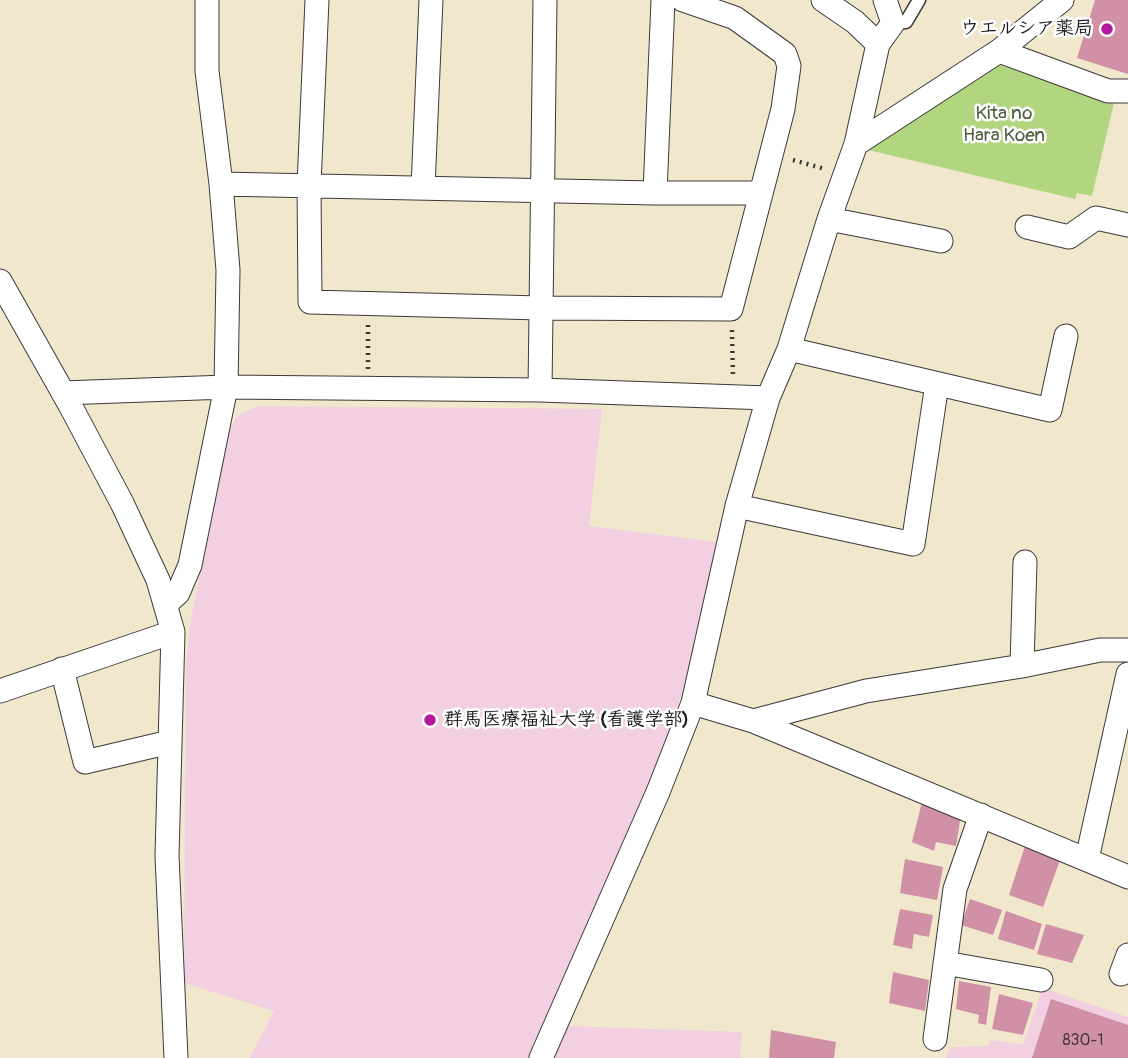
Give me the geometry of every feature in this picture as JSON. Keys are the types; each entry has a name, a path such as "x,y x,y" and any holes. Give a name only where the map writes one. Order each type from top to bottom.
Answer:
{"street":[{"path":"166,604 178,593 190,565 226,387 228,270 208,71 207,0"},
{"path":"317,0 309,185 310,302 541,308 731,309 783,109 789,66 785,54 735,18 683,0"},
{"path":"422,188 431,0"},
{"path":"540,390 545,0"},
{"path":"655,194 663,0"},
{"path":"823,0 855,22 878,44"},
{"path":"541,1058 658,792 692,703 737,506 768,398 789,349 829,219 856,144 878,44 893,23 885,0"},
{"path":"856,144 999,51 1062,0"},
{"path":"999,51 1108,91 1128,91"},
{"path":"221,184 655,194 761,193"},
{"path":"1027,227 1069,237 1096,218 1128,225"},
{"path":"829,219 941,241"},
{"path":"0,281 122,503 158,580 173,632 167,856 176,1058"},
{"path":"789,349 1050,410 1066,336"},
{"path":"737,506 913,544 937,384"},
{"path":"63,393 226,387 540,390 768,398"},
{"path":"1022,666 1025,562"},
{"path":"0,691 173,632"},
{"path":"753,721 866,691 1022,666 1100,650 1128,650"},
{"path":"62,669 85,762 170,743"},
{"path":"1087,859 1128,674"},
{"path":"692,703 753,721 1128,877"},
{"path":"935,1039 955,889 981,815"},
{"path":"945,963 1041,980"}],"lane":[{"path":"893,23 906,22 919,0"}],"path":[{"path":"772,154 845,174"},
{"path":"368,303 368,389"},
{"path":"731,309 734,397"}],"shaded area":[{"name":"群馬医療福祉大学 (看護学部)","path":"259,406 602,409 589,526 718,542 691,665 655,775 530,1058 250,1058 274,1011 184,983 186,660 191,620 228,433 238,415"},
{"path":"1043,988 1128,1017 1128,1058 945,1058 952,1047 988,1046 990,1040 1023,1044"},
{"path":"566,1026 742,1032 740,1058 552,1058"}],"green space":[{"name":"Kita no Hara Koen","path":"996,64 1114,103 1092,196 1077,193 1075,199 864,149"}],"building":[{"name":"ウエルシア薬局","path":"1095,0 1128,0 1128,74 1077,58"},
{"path":"922,802 961,815 956,846 936,842 934,851 912,842"},
{"path":"1025,846 1060,860 1043,907 1009,895"},
{"path":"905,859 943,867 937,900 900,893"},
{"path":"970,899 1002,910 993,935 961,925"},
{"path":"900,909 933,915 929,937 914,934 912,949 893,945"},
{"path":"1006,911 1042,924 1034,950 998,939"},
{"path":"1046,924 1084,935 1072,963 1037,954"},
{"path":"893,972 929,980 925,1011 889,1003"},
{"path":"959,981 991,987 986,1025 978,1023 979,1015 956,1009"},
{"path":"999,994 1033,1003 1023,1035 992,1029"},
{"path":"1051,999 1128,1025 1128,1058 1032,1058"},
{"path":"771,1030 836,1042 834,1058 769,1058"}],"place":[{"name":"ウエルシア薬局","path":"1107,29"},
{"name":"群馬医療福祉大学 (看護学部)","path":"430,720"}]}
